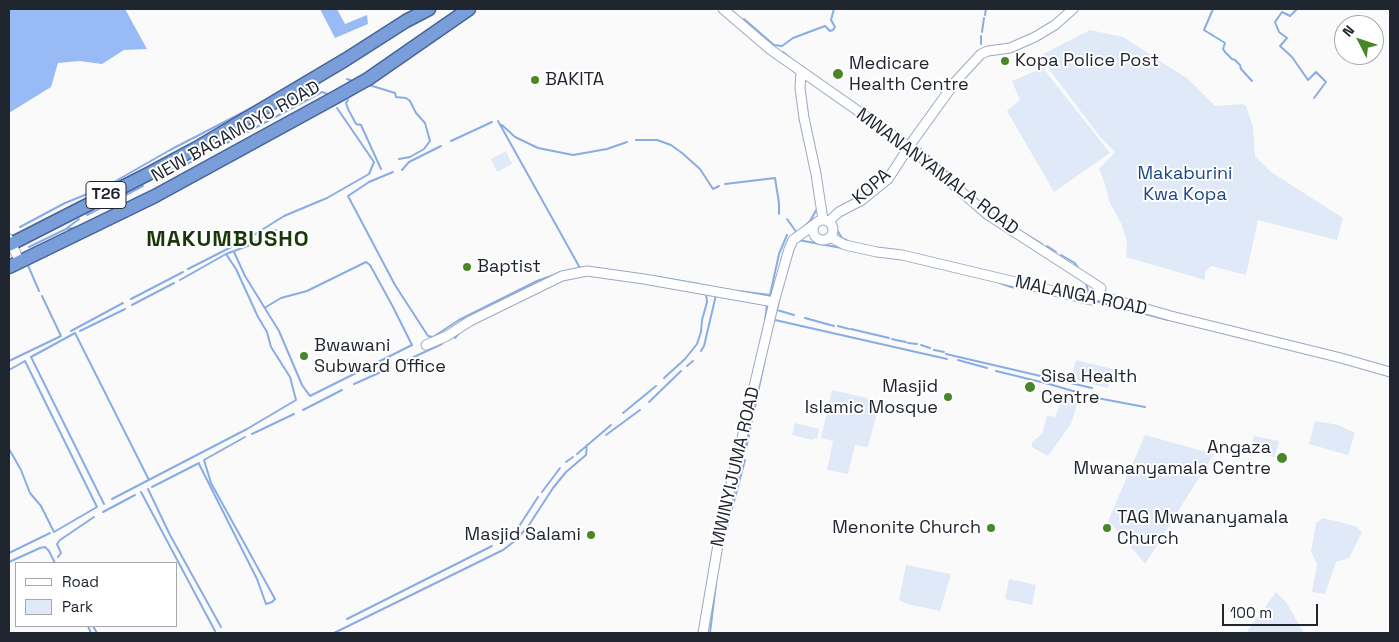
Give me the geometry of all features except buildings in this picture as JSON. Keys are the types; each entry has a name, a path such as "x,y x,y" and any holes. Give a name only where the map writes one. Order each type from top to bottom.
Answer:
{"highway":[{"name":"NEW BAGAMOYO ROAD","path":"10,242 148,174 200,146 345,60 406,21 429,9"},
{"name":"NEW BAGAMOYO ROAD","path":"14,264 155,196 336,97 368,79 469,9"}],"street":[{"name":"MWANANYAMALA ROAD","path":"723,9 771,50 909,146 988,214 1101,288 1097,295"},
{"name":"KOPA","path":"798,237 862,200 888,179 909,146 956,81 981,54 988,51 1010,48 1035,37 1056,25 1073,9"},
{"path":"801,72 800,88 804,118 816,174 822,222 833,230 830,237 822,240 815,235 813,229 822,222"},
{"path":"798,237 815,235"},
{"name":"MWINYIJUMA ROAD","path":"703,633 721,527 738,464 746,421 774,302 790,245 798,237"},
{"name":"MALANGA ROAD","path":"830,237 845,245 877,252 902,254 1091,300 1097,295 1171,316 1390,372"},
{"path":"10,242 14,264"},
{"path":"426,345 562,276 587,271 774,302"}],"green space":[{"name":"Makaburini Kwa Kopa","path":"1090,30 1123,37 1188,79 1215,106 1243,104 1246,106 1253,127 1255,156 1271,172 1343,218 1337,240 1258,220 1246,275 1211,266 1205,272 1205,280 1126,257 1127,241 1121,223 1109,201 1099,169 1115,152 1101,138 1039,56"},
{"path":"1043,68 1110,153 1054,192 1007,111 1020,100 1012,81"},
{"path":"506,151 512,164 497,172 491,159"},
{"path":"1076,360 1113,369 1108,388 1071,379"},
{"path":"832,390 880,401 868,447 855,445 848,474 827,470 833,441 821,438"},
{"path":"1065,391 1079,397 1071,424 1048,456 1032,447 1032,442 1042,434 1047,415 1055,417"},
{"path":"1315,421 1338,425 1355,433 1348,455 1309,444"},
{"path":"795,423 819,429 817,439 814,438 813,440 792,435"},
{"path":"1145,435 1214,454 1145,564 1108,521"},
{"path":"1254,436 1279,441 1275,457 1250,452"},
{"path":"1323,518 1355,526 1362,532 1349,558 1336,562 1325,594 1312,592 1317,564 1311,551 1316,523"},
{"path":"906,565 951,574 940,611 907,604 899,600"},
{"path":"1009,579 1036,585 1032,605 1005,599"},
{"path":"1276,592 1286,602 1304,633 1246,633"}],"shaded area":[{"path":"9,9 125,9 147,49 124,50 102,64 80,61 58,63 51,87 9,113"},
{"path":"320,9 337,9 345,24 367,15 368,24 335,38"}],"waterway":[{"path":"744,19 774,45 782,46 793,38 825,26 830,31 833,30 835,27 831,20 834,9"},
{"path":"985,15 986,9"},
{"path":"1213,9 1204,30 1225,43 1223,49 1225,52 1240,65 1241,69 1252,81"},
{"path":"1297,9 1290,16 1282,12 1275,22 1279,32 1287,38 1280,46 1292,57 1308,80 1316,72 1326,82 1314,98"},
{"path":"982,32 984,18"},
{"path":"981,36 981,44"},
{"path":"783,52 791,59"},
{"path":"347,79 353,81"},
{"path":"369,85 395,93 396,97 406,98 425,123 430,141 424,149 410,157 399,159"},
{"path":"210,152 322,92 330,95"},
{"path":"348,100 346,103 348,109 356,124 361,125 381,169"},
{"path":"20,227 65,203 107,186 170,150 259,104"},
{"path":"188,269 249,238 284,216 327,198 369,174 374,162 337,108"},
{"path":"498,121 580,268"},
{"path":"451,141 492,122"},
{"path":"502,125 515,137 538,148 573,155 607,149 627,142"},
{"path":"636,140 657,140 671,145 700,169 713,189 719,186"},
{"path":"914,143 941,167"},
{"path":"402,170 409,162 441,146"},
{"path":"156,181 198,158"},
{"path":"944,169 951,176"},
{"path":"393,172 369,182 348,196 395,285 428,336 433,337 459,320 537,281 565,271"},
{"path":"725,184 775,178 779,214"},
{"path":"961,185 964,188"},
{"path":"87,215 143,186"},
{"path":"983,205 991,212"},
{"path":"804,227 818,207"},
{"path":"67,228 79,219"},
{"path":"787,219 797,233"},
{"path":"834,221 842,238 848,241 846,243"},
{"path":"29,247 66,229 79,227"},
{"path":"1014,227 1042,244"},
{"path":"180,280 226,254 250,245 276,230"},
{"path":"738,291 770,295 779,254 787,235"},
{"path":"798,240 842,248"},
{"path":"1047,246 1056,252"},
{"path":"234,252 245,276 279,331 302,385 310,396 412,345 370,265 366,262 307,291 281,298 266,307"},
{"path":"112,499 247,429 296,400 290,377 271,347 267,332 236,269 226,254"},
{"path":"1061,255 1075,263 1078,268"},
{"path":"27,263 39,291"},
{"path":"131,299 183,272"},
{"path":"652,276 699,284"},
{"path":"132,305 174,283"},
{"path":"1000,283 1030,290"},
{"path":"1086,283 1089,295"},
{"path":"664,378 685,359 697,344 707,302 706,293"},
{"path":"701,351 704,346 716,295"},
{"path":"9,361 61,336 42,296"},
{"path":"779,301 777,310 794,315"},
{"path":"1095,301 1168,320"},
{"path":"71,331 123,303"},
{"path":"765,321 767,304"},
{"path":"80,331 125,309"},
{"path":"805,318 834,326"},
{"path":"773,323 775,320 947,359"},
{"path":"838,326 849,329"},
{"path":"851,329 889,338"},
{"path":"455,338 460,332"},
{"path":"104,504 31,357 75,333 149,480"},
{"path":"892,339 900,341"},
{"path":"901,341 906,342"},
{"path":"908,343 917,344"},
{"path":"403,362 442,344"},
{"path":"921,345 930,348"},
{"path":"934,350 944,352"},
{"path":"946,354 1092,388"},
{"path":"746,449 765,359"},
{"path":"958,360 987,368"},
{"path":"9,370 25,361 97,507 54,532 41,506 30,493 21,470 9,449"},
{"path":"687,366 693,361"},
{"path":"354,384 390,368"},
{"path":"649,402 681,371"},
{"path":"996,371 1090,396"},
{"path":"623,413 656,386"},
{"path":"303,410 342,390"},
{"path":"1097,398 1145,407"},
{"path":"606,435 640,410"},
{"path":"252,434 294,414"},
{"path":"577,454 611,425"},
{"path":"199,464 257,579 266,604 272,602 275,599 211,483 204,460 245,437"},
{"path":"334,633 503,550 516,540 529,525 553,488 566,472 586,455 587,445"},
{"path":"566,462 573,457"},
{"path":"720,554 745,460"},
{"path":"152,487 199,463"},
{"path":"542,492 560,468"},
{"path":"148,489 170,535 221,627"},
{"path":"141,492 215,631"},
{"path":"103,512 135,495"},
{"path":"504,539 516,531 538,497"},
{"path":"58,557 61,553 57,544 60,540 94,517"},
{"path":"9,553 50,533"},
{"path":"347,619 492,546"},
{"path":"9,562 45,547 54,562"},
{"path":"710,633 716,584"},
{"path":"88,627 91,633"},
{"path":"94,627 97,633"}],"place":[{"name":"Kopa Police Post","path":"1005,61"},
{"name":"Medicare Health Centre","path":"838,74"},
{"name":"BAKITA","path":"535,80"},
{"name":"Baptist","path":"467,267"},
{"name":"Bwawani Subward Office","path":"304,356"},
{"name":"Sisa Health Centre","path":"1030,387"},
{"name":"Masjid Islamic Mosque","path":"948,397"},
{"name":"Angaza Mwananyamala Centre","path":"1282,458"},
{"name":"Menonite Church","path":"991,528"},
{"name":"TAG Mwananyamala Church","path":"1107,528"},
{"name":"Masjid Salami","path":"591,535"}],"district":[{"name":"MAKUMBUSHO","path":"228,240"}]}
